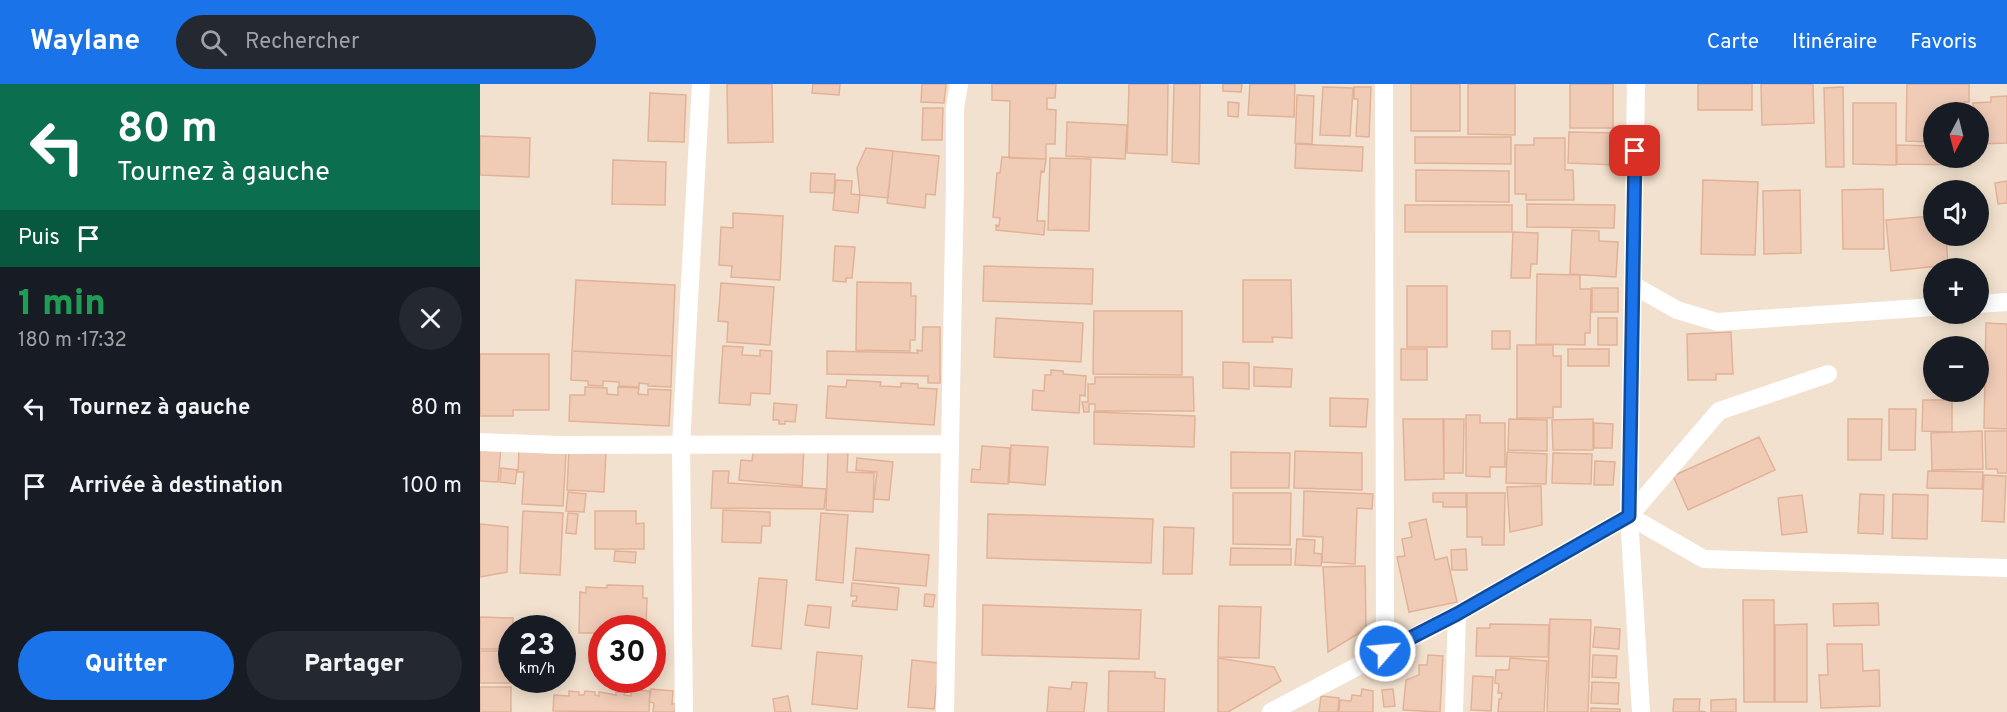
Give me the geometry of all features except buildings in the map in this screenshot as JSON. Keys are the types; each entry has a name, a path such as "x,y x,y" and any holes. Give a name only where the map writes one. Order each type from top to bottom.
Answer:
{"street":[{"path":"684,712 681,445 701,84"},
{"path":"945,712 955,108 959,84"},
{"path":"1384,84 1385,651"},
{"path":"1636,84 1629,516 1641,712"},
{"path":"1633,285 1677,310 1717,322 1923,308"},
{"path":"1989,303 2007,302"},
{"path":"1271,712 1457,614 1629,516 1719,411 1828,374"},
{"path":"480,442 559,445 949,444"},
{"path":"1629,516 1704,559 2007,568"},
{"path":"1454,712 1457,614"}],"shaded area":[{"path":"480,84 2007,84 2007,712 480,712"}],"route":[{"path":"1385,651 1457,614 1629,516 1635,151"}]}
